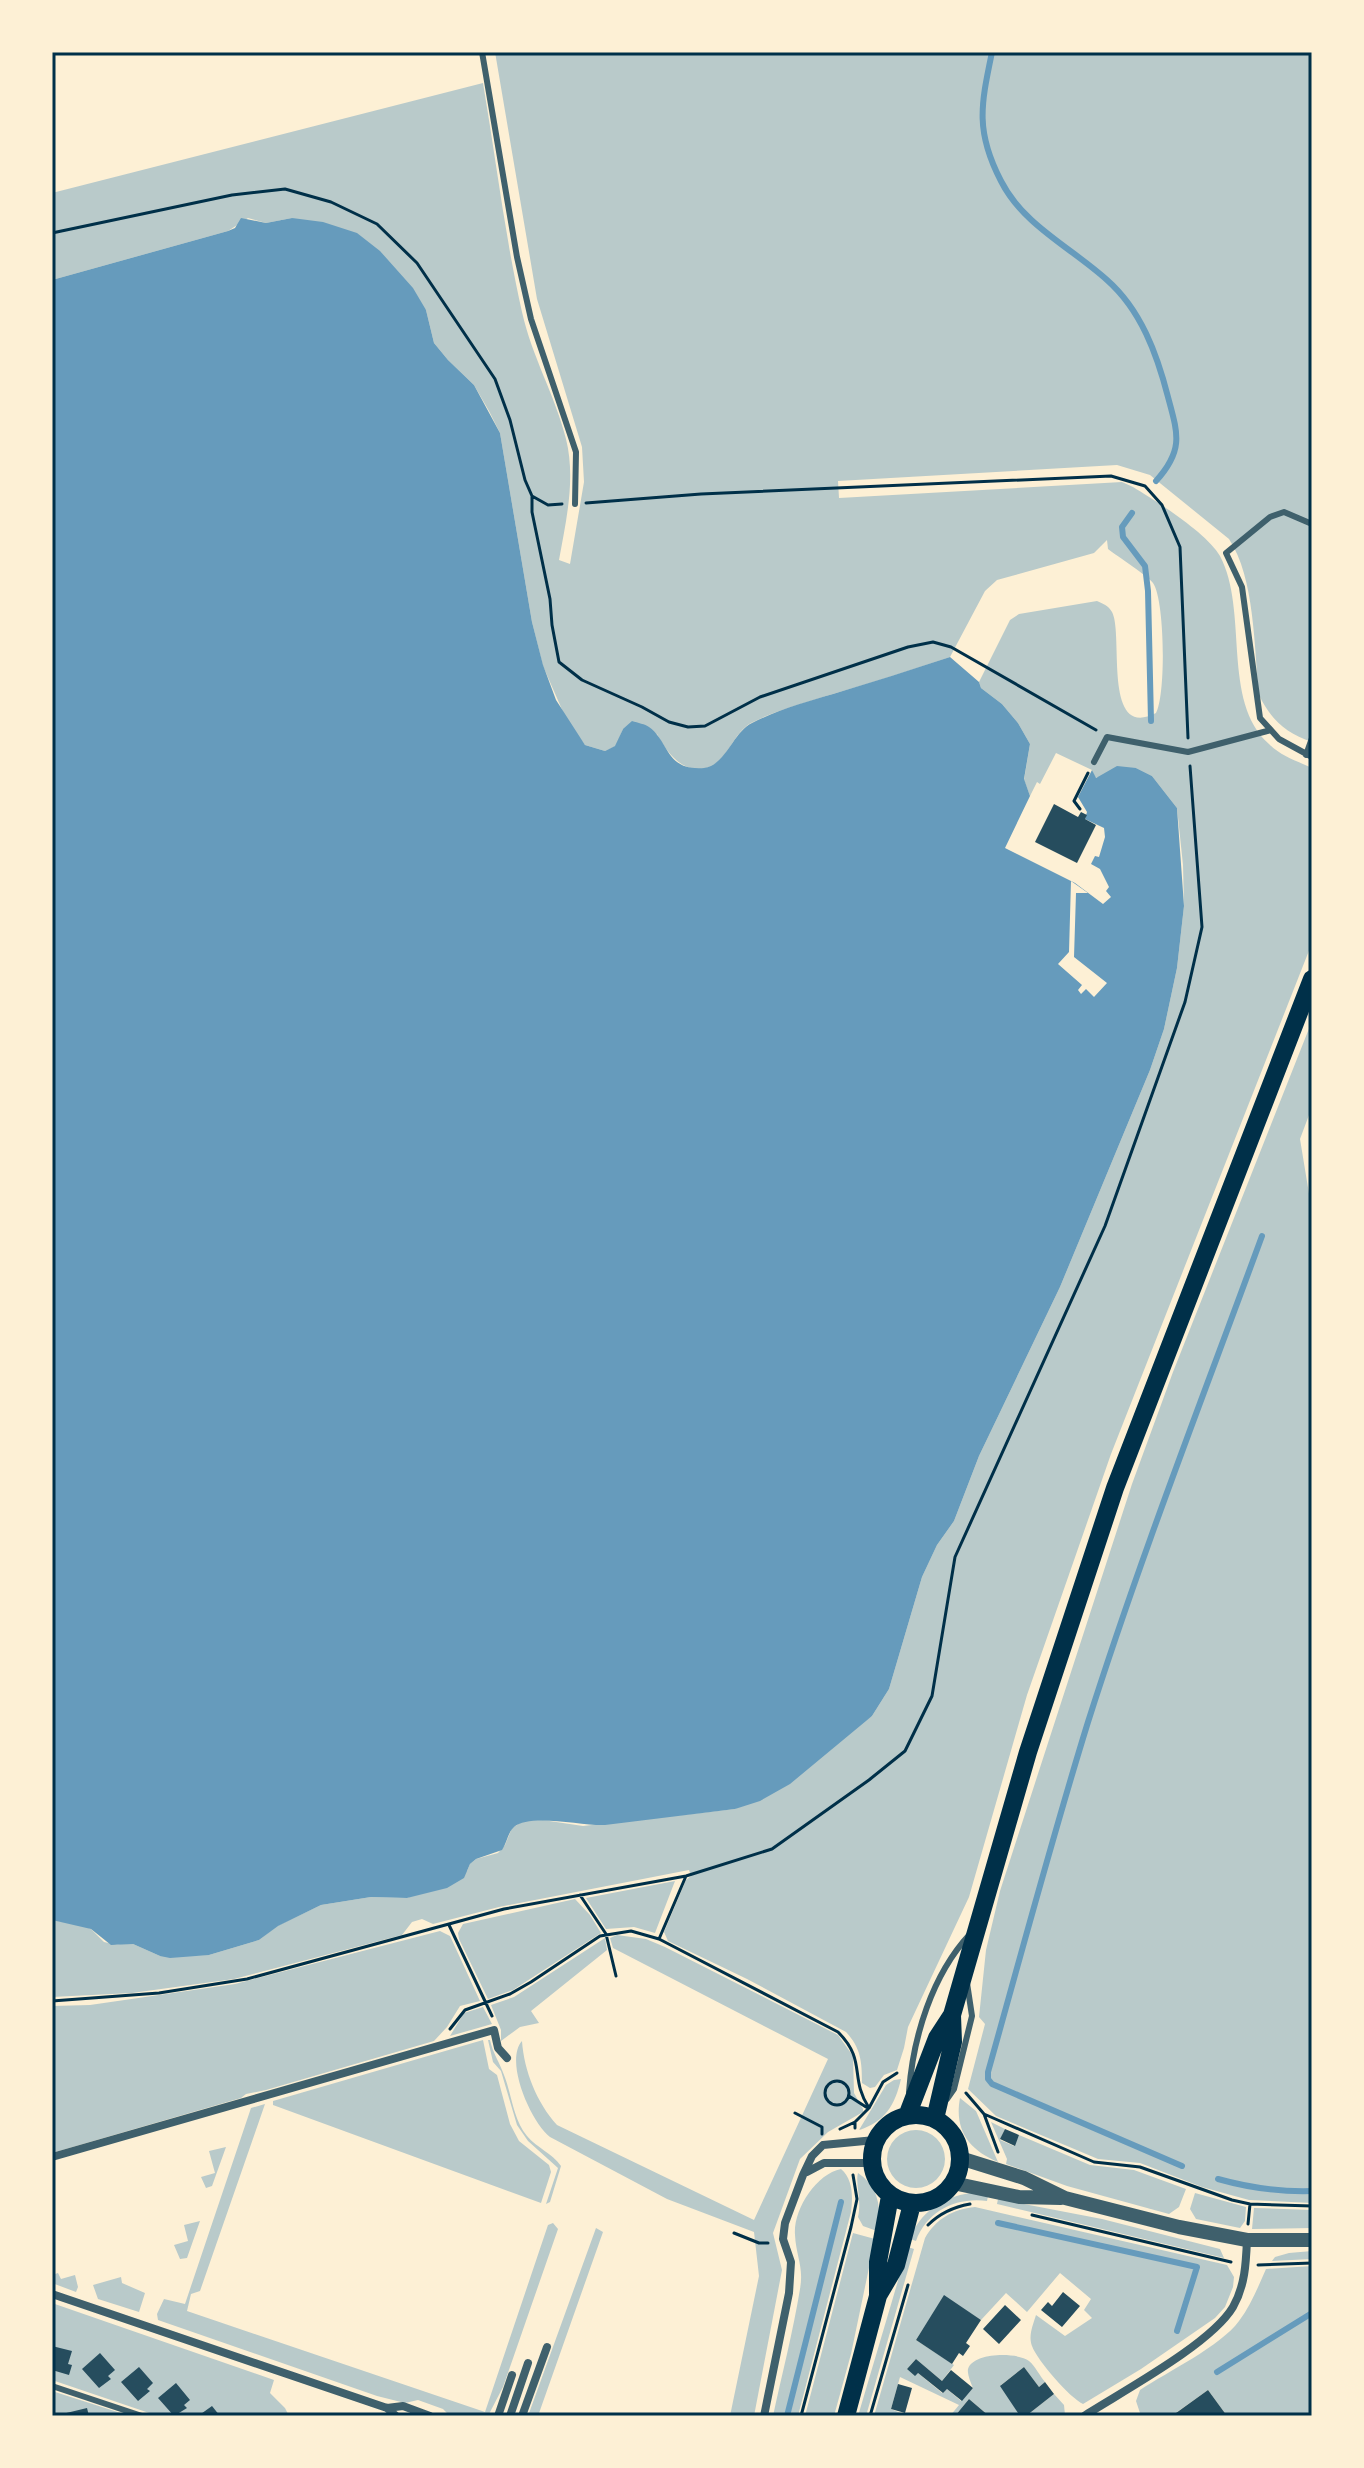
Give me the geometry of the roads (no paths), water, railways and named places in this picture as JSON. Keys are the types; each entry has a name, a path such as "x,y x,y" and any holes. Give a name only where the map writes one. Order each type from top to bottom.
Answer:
{"main road":[{"path":"907,2116 937,2038 952,2015 1028,1752 1115,1488 1312,979"},
{"path":"935,2119 953,2042 952,2015"},
{"path":"922,2115 935,2119 953,2135 960,2158 953,2183 936,2199 912,2204 890,2196 881,2187 871,2163 875,2140 894,2120 922,2115"},
{"path":"846,2416 878,2296 878,2262 890,2196"},
{"path":"878,2296 896,2265 912,2204"}],"street":[{"path":"52,2157 494,2030 498,2048 507,2058"},
{"path":"764,2416 789,2293 791,2262 783,2239 785,2223 803,2175 812,2156 823,2145 875,2140"},
{"path":"960,2158 1024,2178 1065,2198 1179,2227 1247,2240 1312,2240"},
{"path":"803,2175 824,2163 871,2163"},
{"path":"953,2183 1019,2197 1065,2198"},
{"path":"1084,2416 1221,2323 1239,2293 1246,2264 1247,2240"},
{"path":"52,2294 387,2408 396,2416"},
{"path":"522,2416 547,2347"},
{"path":"510,2416 528,2363"},
{"path":"498,2416 512,2375"},
{"path":"387,2408 403,2406 430,2416"}],"lane":[{"path":"482,52 517,257 531,319 576,452 575,504"},
{"path":"1312,524 1284,512 1270,517 1226,553 1242,587 1260,718 1279,739 1309,756 1312,738"},
{"path":"1091,766 1107,737 1188,752 1271,730"},
{"path":"907,2116 910,2076 932,1995 952,1954 978,1926"},
{"path":"935,2119 954,2089 972,2016 966,1970"},
{"path":"52,2386 142,2416"}],"water":[{"path":"241,218 266,223 292,218 323,222 357,233 380,251 413,288 426,310 434,343 474,385 500,433 532,622 543,665 556,700 585,745 605,751 615,746 623,729 632,721 656,733 682,765 704,768 712,766 724,755 745,727 762,718 950,657 1002,704 1030,744 1024,779 1030,796 1005,848 1075,883 1103,904 1111,897 1106,891 1109,887 1100,869 1091,864 1095,856 1099,857 1105,837 1104,828 1085,819 1087,812 1078,797 1092,770 1096,778 1117,766 1136,768 1152,776 1177,808 1184,906 1177,968 1164,1029 1150,1070 1060,1287 979,1456 954,1521 937,1545 922,1577 889,1689 872,1716 790,1784 760,1801 735,1809 605,1825 544,1820 522,1823 512,1829 502,1850 476,1859 470,1864 464,1878 447,1888 407,1898 371,1897 321,1905 278,1926 259,1940 209,1955 170,1958 133,1944 111,1945 91,1929 52,1920 52,280 228,231 235,228"}],"waterway":[{"path":"992,52 983,118 987,147 1001,181 1022,211 1119,292 1138,319 1153,349 1176,432 1175,451 1156,481"},
{"path":"1132,513 1122,527 1123,537 1145,566 1151,721"},
{"path":"1182,2166 992,2084 988,2072 1088,1722 1172,1478 1262,1236"},
{"path":"1218,2179 1265,2189 1312,2191"},
{"path":"787,2416 841,2202"},
{"path":"998,2223 1197,2267 1177,2331"},
{"path":"1217,2372 1312,2313"}]}
